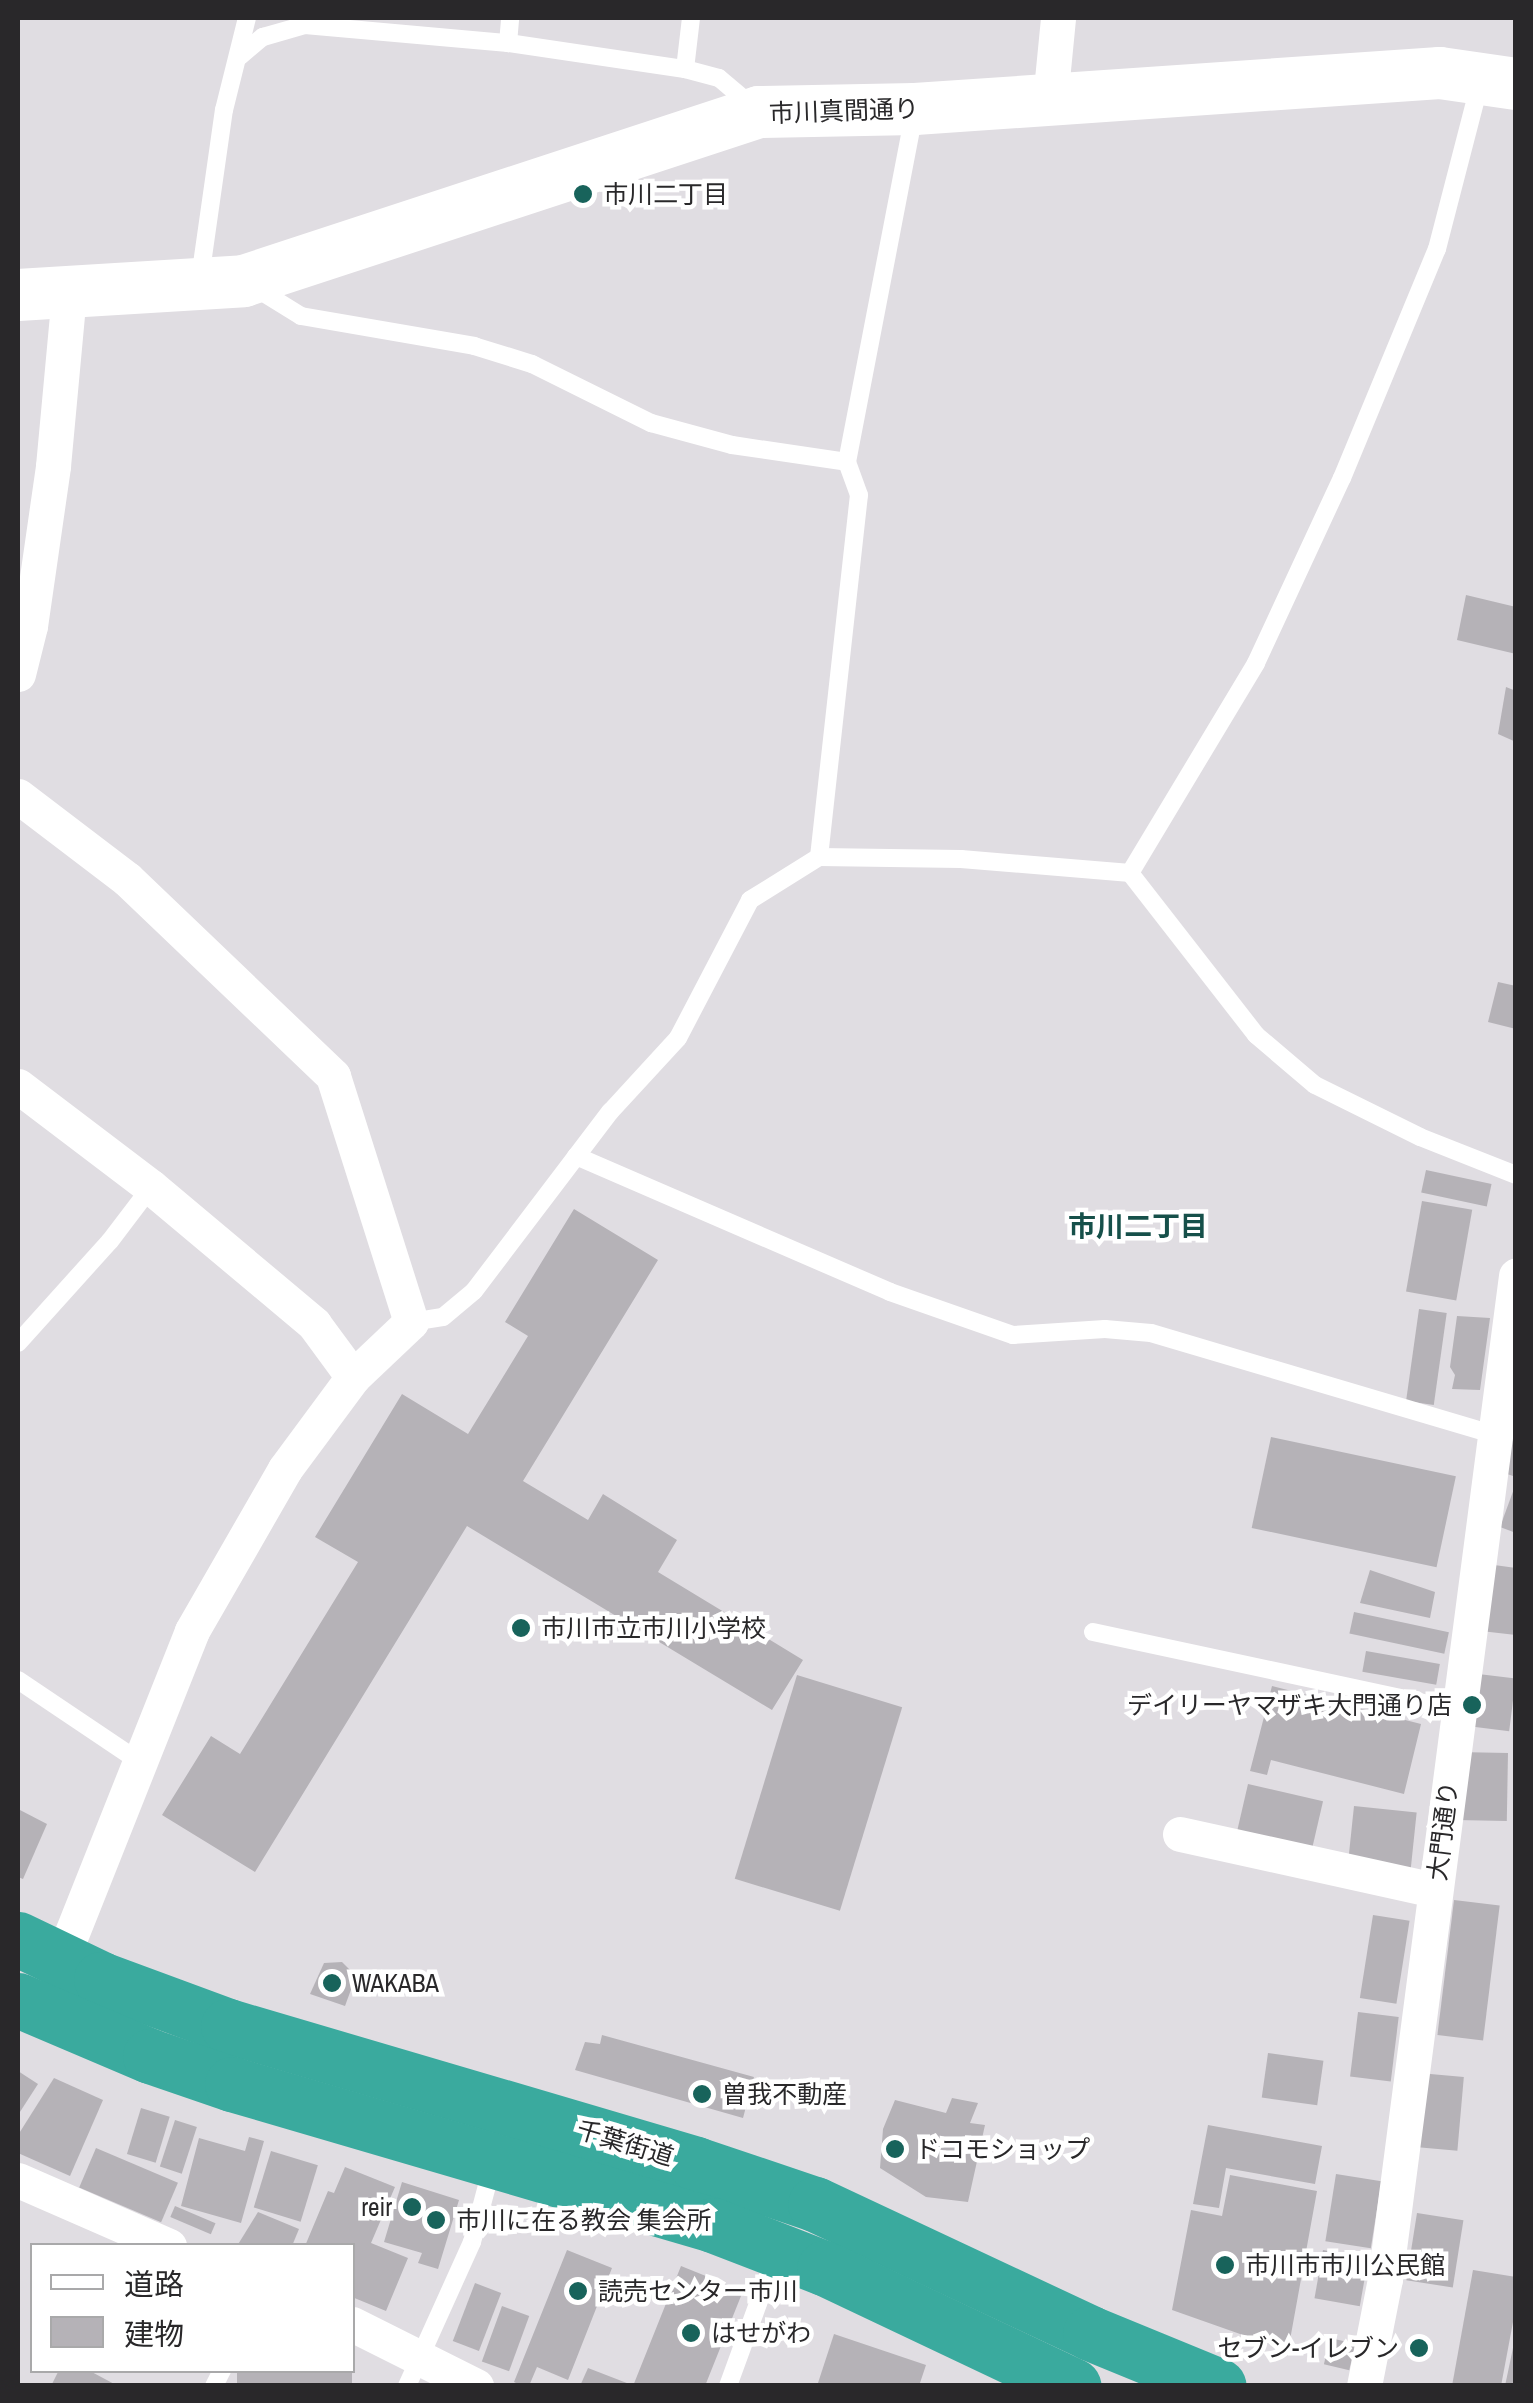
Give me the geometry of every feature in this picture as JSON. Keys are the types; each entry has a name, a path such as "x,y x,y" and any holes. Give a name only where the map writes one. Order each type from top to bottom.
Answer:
{"highway":[{"name":"千葉街道","path":"40,1950 144,1996 258,2036 525,2112 815,2204 1090,2334 1219,2386"},
{"path":"18,2000 150,2056 232,2084 713,2225 777,2250 1074,2386"}],"street":[{"path":"1050,100 1058,18"},
{"name":"市川真間通り","path":"18,295 222,282 759,112 915,109 1440,73 1498,81"},
{"path":"18,674 30,626 52,466 69,292"},
{"path":"18,796 128,879 332,1076 411,1322 353,1377 286,1469 192,1631 140,1762 40,1950"},
{"path":"18,1086 151,1187 314,1324 353,1377"},
{"name":"大門通り","path":"1364,2386 1385,2279 1494,1434 1513,1325 1516,1276"},
{"path":"1180,1834 1435,1890"},
{"path":"18,2180 162,2243"},
{"path":"355,2326 414,2370 476,2386"}],"lane":[{"path":"247,18 224,110 222,282 301,316 474,346 532,364 651,423 732,444 847,462"},
{"path":"508,44 510,18"},
{"path":"684,68 691,18"},
{"path":"240,56 263,36 305,25 508,44 684,68 720,78 759,112"},
{"path":"1130,873 1256,663 1342,478 1438,249 1498,81"},
{"path":"819,856 859,495 847,462 915,109"},
{"path":"411,1322 443,1317 474,1291 610,1112 678,1038 750,900 819,856 961,859 1130,873 1256,1035 1316,1085 1420,1137 1516,1175"},
{"path":"576,1156 890,1292 1013,1335 1105,1329 1151,1333 1494,1434"},
{"path":"18,1343 110,1241 151,1187"},
{"path":"1092,1632 1458,1710"},
{"path":"18,1680 140,1762"},
{"path":"414,2370 472,2242 494,2162"},
{"path":"728,2386 777,2250"}],"building":[{"path":"1466,595 1516,607 1516,654 1457,640"},
{"path":"1506,687 1516,691 1516,742 1498,734"},
{"path":"1498,982 1516,986 1516,1029 1488,1022"},
{"path":"1426,1170 1492,1184 1487,1206 1421,1192"},
{"path":"1422,1201 1472,1210 1456,1300 1406,1292"},
{"path":"574,1209 658,1260 523,1481 588,1520 603,1494 677,1540 658,1572 803,1660 772,1710 467,1526 255,1872 162,1815 211,1736 240,1754 358,1562 315,1537 402,1394 468,1434 528,1336 505,1322"},
{"path":"1419,1309 1447,1313 1434,1405 1406,1401"},
{"path":"1457,1316 1490,1318 1480,1390 1452,1389 1455,1375 1450,1367"},
{"path":"1516,1433 1516,1477 1501,1472"},
{"path":"1271,1437 1456,1476 1437,1567 1252,1528"},
{"path":"1516,1486 1516,1533 1500,1527"},
{"path":"1487,1564 1516,1568 1516,1635 1481,1631"},
{"path":"1370,1570 1435,1592 1430,1618 1360,1603"},
{"path":"1354,1612 1449,1632 1444,1654 1349,1634"},
{"path":"1366,1651 1440,1664 1436,1685 1362,1672"},
{"path":"1470,1673 1516,1679 1509,1731 1464,1726"},
{"path":"797,1675 902,1707 840,1911 735,1879"},
{"path":"1272,1686 1421,1724 1404,1794 1271,1760 1267,1775 1250,1771"},
{"path":"1457,1752 1508,1753 1507,1821 1456,1820"},
{"path":"1248,1784 1323,1801 1312,1849 1237,1832"},
{"path":"1354,1806 1417,1813 1410,1872 1348,1866"},
{"path":"18,1809 47,1824 23,1879 18,1877"},
{"path":"1454,1900 1500,1906 1483,2041 1437,2035"},
{"path":"1373,1915 1410,1921 1396,2004 1360,1998"},
{"path":"342,1962 356,1976 345,2006 310,1994 324,1963"},
{"path":"1358,2012 1399,2017 1391,2082 1350,2077"},
{"path":"602,2035 754,2077 743,2118 575,2070 585,2042 600,2044"},
{"path":"1268,2053 1323,2061 1317,2105 1262,2098"},
{"path":"18,2071 38,2084 18,2115"},
{"path":"1419,2073 1464,2077 1457,2151 1413,2147"},
{"path":"54,2078 103,2100 70,2176 18,2153 18,2135"},
{"path":"952,2098 978,2103 970,2123 985,2125 968,2202 926,2197 880,2168 883,2129 895,2100 946,2113"},
{"path":"141,2108 170,2117 156,2163 127,2154"},
{"path":"175,2120 197,2127 182,2174 160,2167"},
{"path":"1208,2125 1322,2146 1315,2184 1226,2168 1219,2208 1193,2204"},
{"path":"249,2137 264,2141 241,2223 181,2206 199,2138 245,2151"},
{"path":"96,2148 178,2183 161,2222 79,2188"},
{"path":"271,2151 318,2165 301,2222 254,2207"},
{"path":"345,2167 395,2187 371,2243 408,2258 386,2311 355,2298 355,2243 306,2243 328,2191 334,2193"},
{"path":"1336,2174 1381,2181 1371,2248 1325,2241"},
{"path":"1230,2175 1317,2191 1288,2351 1172,2310 1191,2210 1222,2216"},
{"path":"402,2182 459,2200 438,2269 418,2263 422,2253 384,2242"},
{"path":"175,2206 216,2223 211,2234 170,2217"},
{"path":"258,2212 299,2229 293,2243 239,2243"},
{"path":"1417,2213 1463,2220 1453,2288 1406,2280"},
{"path":"567,2250 612,2268 568,2380 537,2367 529,2386 522,2386 514,2382"},
{"path":"1323,2250 1368,2258 1360,2306 1314,2298"},
{"path":"681,2266 743,2291 705,2386 633,2386"},
{"path":"1473,2270 1516,2277 1516,2306 1501,2386 1452,2386"},
{"path":"475,2283 501,2293 479,2351 453,2341"},
{"path":"502,2306 529,2316 509,2371 482,2361"},
{"path":"834,2334 926,2365 919,2386 817,2386"},
{"path":"1330,2338 1355,2344 1349,2370 1324,2364"},
{"path":"1514,2343 1516,2386 1505,2386"},
{"path":"588,2368 632,2385 580,2386"},
{"path":"58,2373 94,2373 118,2386 51,2386"},
{"path":"237,2373 352,2373 352,2386 237,2386"}],"place":[{"name":"市川二丁目","path":"583,194"},
{"name":"市川市立市川小学校","path":"521,1628"},
{"name":"デイリーヤマザキ大門通り店","path":"1472,1705"},
{"name":"WAKABA","path":"332,1983"},
{"name":"曽我不動産","path":"702,2094"},
{"name":"ドコモショップ","path":"895,2149"},
{"name":"reir","path":"412,2207"},
{"name":"市川に在る教会 集会所","path":"436,2220"},
{"name":"市川市市川公民館","path":"1225,2265"},
{"name":"読売センター市川","path":"578,2291"},
{"name":"はせがわ","path":"691,2333"},
{"name":"セブン-イレブン","path":"1419,2348"}],"district":[{"name":"市川二丁目","path":"1138,1226"}]}
